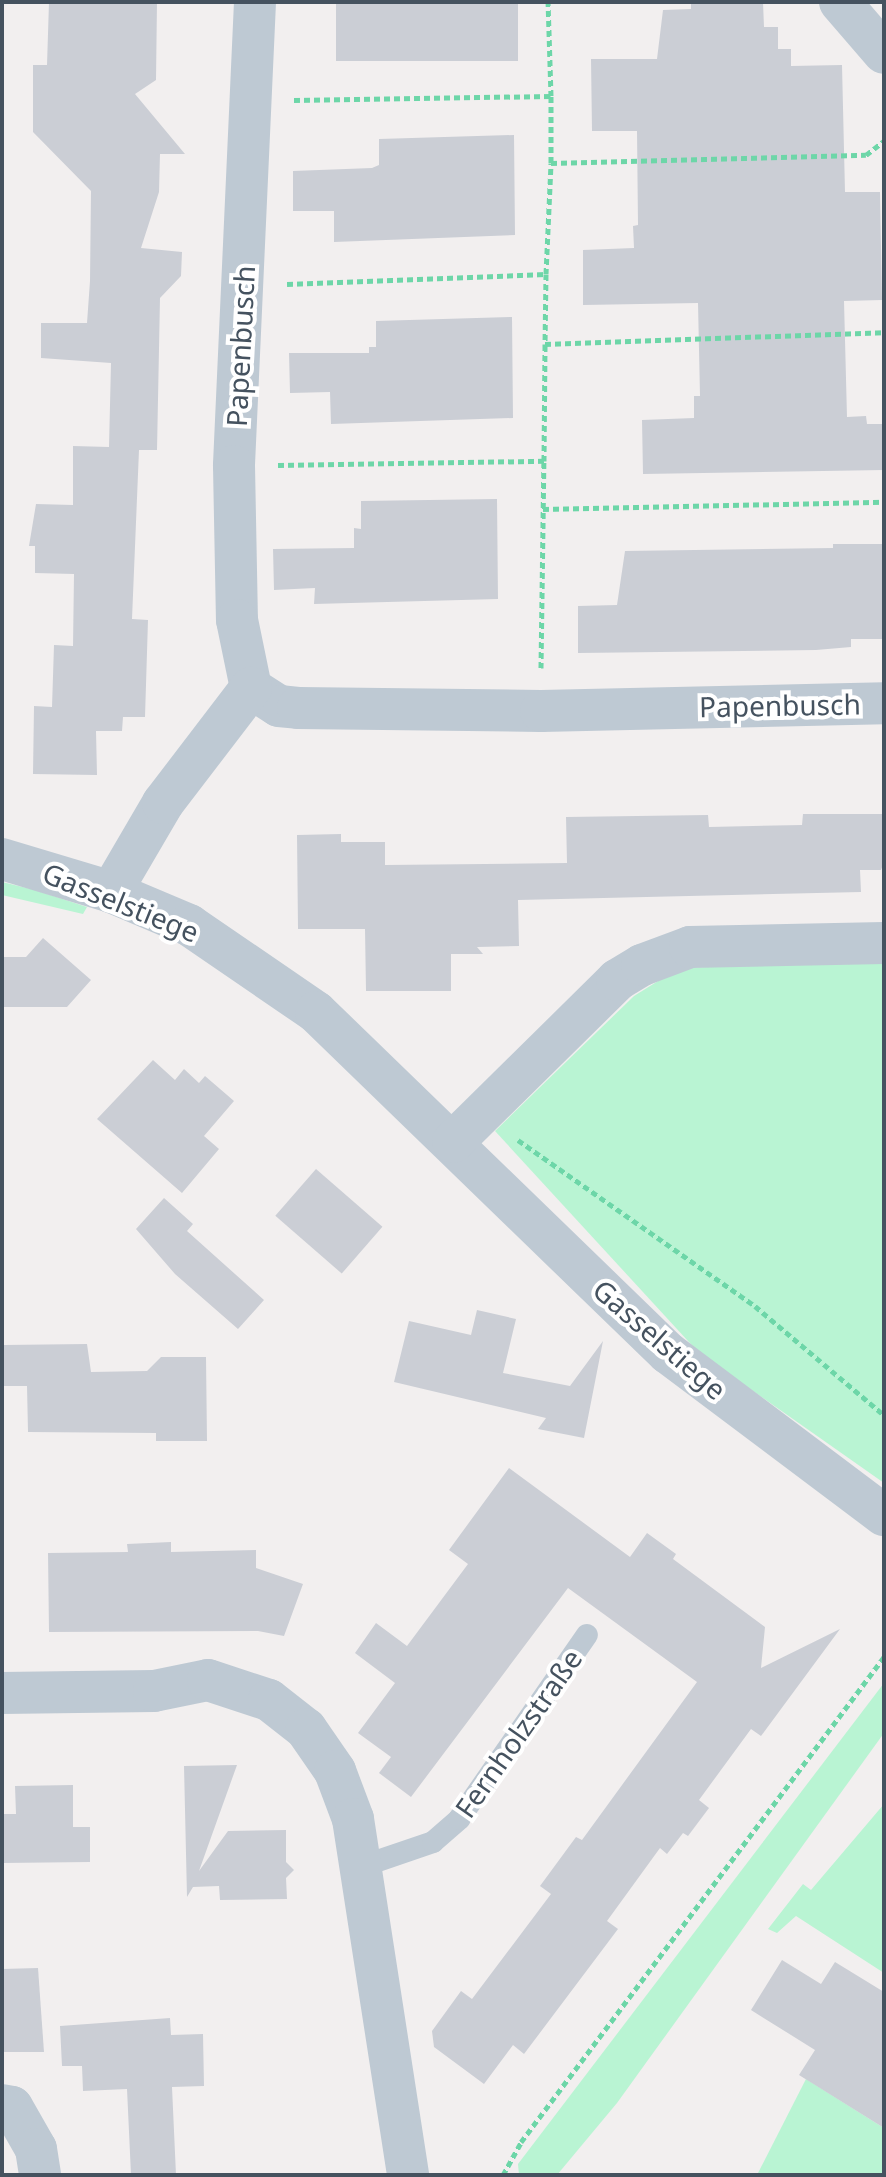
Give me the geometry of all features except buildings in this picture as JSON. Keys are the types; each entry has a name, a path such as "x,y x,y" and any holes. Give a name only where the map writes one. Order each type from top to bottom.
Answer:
{"street":[{"name":"Papenbusch","path":"255,2 247,101 243,286 234,466 237,620 251,688 279,706 298,708 541,711 884,703"},
{"path":"840,2 884,53"},
{"path":"111,892 163,803 251,688"},
{"name":"Gasselstiege","path":"2,859 111,892 189,925 316,1012 668,1353 884,1515"},
{"path":"453,1142 617,980 653,960 715,945 884,943"},
{"path":"2,1693 154,1691 208,1680 269,1700 306,1729 335,1771 353,1819 408,2175"},
{"path":"2,2105 12,2107 36,2149 40,2175"}],"lane":[{"name":"Fernholzstraße","path":"360,1867 433,1842 459,1819 587,1635"}],"path":[{"path":"541,711 546,274 551,163 548,2"},
{"path":"247,101 551,96"},
{"path":"551,163 866,155 884,141"},
{"path":"243,286 546,274"},
{"path":"545,344 884,332"},
{"path":"234,466 544,461"},
{"path":"543,509 884,502"},
{"path":"453,1142 515,1139 755,1306 884,1415"},
{"path":"503,2175 531,2129 884,1657"}],"green space":[{"path":"2,882 87,907 83,914 2,895"},
{"path":"884,961 884,1483 699,1353 495,1131 634,996 679,968"},
{"path":"884,1683 884,1733 617,2103 557,2175 519,2175 518,2164"},
{"path":"884,1804 884,1973 796,1916 777,1933 768,1929 803,1884 811,1890"},
{"path":"806,2079 884,2128 884,2175 757,2175"}]}
